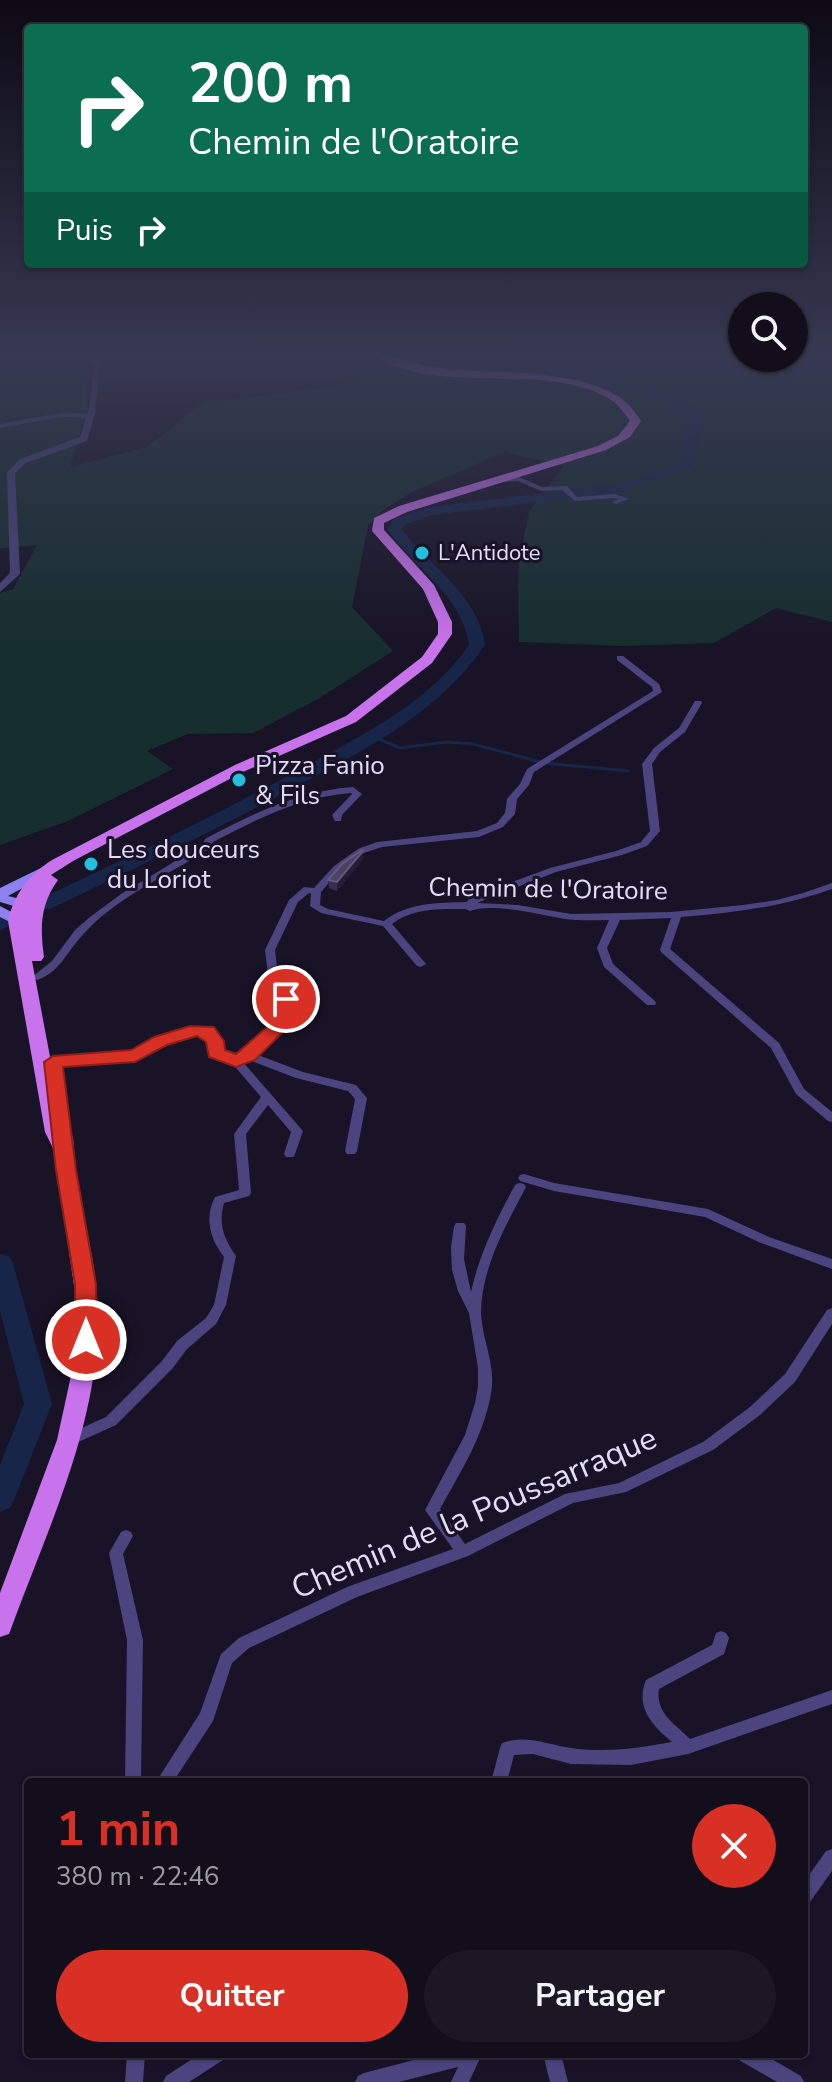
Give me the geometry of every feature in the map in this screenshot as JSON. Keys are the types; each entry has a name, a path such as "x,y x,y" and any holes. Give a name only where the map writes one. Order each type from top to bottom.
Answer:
{"main road":[{"path":"0,896 258,759 351,719 418,669 445,634 445,622 429,588 378,531 376,524 384,517 590,451"},
{"path":"0,909 23,906 53,877 94,845"},
{"path":"47,869 23,906 55,1132 63,1149"},
{"path":"0,896 23,906 31,921 85,1284 87,1323 80,1394 69,1440 0,1626"}],"street":[{"path":"0,589 15,574 11,472 23,461 50,451"},
{"path":"498,480 519,479 535,488 564,488 571,496 615,496 625,499 616,502"},
{"path":"421,964 386,924 325,911 315,906 316,892 337,868 361,851 380,844 479,834 500,825 510,814 512,799 524,785 530,771 658,692 656,686 620,658"},
{"path":"470,908 473,900 489,892 553,870 619,853 651,837 655,831 647,764 657,750 682,730 698,703"},
{"path":"36,970 51,968 79,932 146,881 192,857 207,846 208,841 272,808 322,794 353,790 357,794 337,815 338,819"},
{"name":"Chemin de l'Oratoire","path":"386,924 406,911 470,908 526,908 573,917 677,914 799,898 832,886"},
{"path":"236,1061 249,1056 275,1029 286,999 273,975 272,940 301,891 316,892"},
{"path":"677,914 665,950 775,1046 800,1091 832,1118"},
{"path":"616,917 602,948 608,965 651,1003"},
{"path":"53,1062 135,1056 160,1041 196,1030 208,1031 215,1041 216,1053 236,1061 248,1071 297,1131 290,1154"},
{"path":"249,1056 300,1075 352,1088 361,1098 351,1151"},
{"path":"69,1440 111,1421 167,1365 182,1345 211,1321 220,1305 230,1256 219,1243 215,1207 219,1200 245,1193 240,1134 267,1098"},
{"path":"474,1311 493,1240 522,1182 708,1213 765,1240 832,1264"},
{"path":"460,1226 457,1246 459,1274 464,1296 474,1311 484,1358 485,1387 468,1443 432,1510 463,1552"},
{"name":"Chemin de la Poussarraque","path":"167,1778 207,1716 226,1659 244,1643 352,1592 463,1552 570,1498 621,1488 708,1446 755,1411 790,1378 832,1313"},
{"path":"126,1536 116,1553 135,1640 133,1778"},
{"path":"688,1747 653,1716 647,1700 652,1685 719,1649 721,1638"},
{"path":"500,1778 508,1748 533,1747 571,1756 631,1757 688,1747 832,1697"},
{"path":"808,1890 832,1857"},
{"path":"134,2082 136,2058"},
{"path":"172,2082 211,2058"},
{"path":"364,2082 457,2058"},
{"path":"460,2082 470,2058"},
{"path":"553,2058 559,2082"},
{"path":"752,2058 795,2082"}],"green space":[{"path":"0,451 75,451 70,467 131,451 832,451 832,622 776,608 714,643 623,646 519,642 518,569 529,511 564,466 505,452 412,492 382,511 368,525 352,607 393,651 318,699 253,733 188,734 147,751 173,769 68,821 0,845 0,593 13,589 37,545 0,548"}],"building":[{"path":"362,850 337,882 328,880 342,864"}],"waterway":[{"path":"43,905 300,777 414,710 449,681 477,645 473,626 454,596 395,530 398,522 430,511 622,488 684,467 688,451"},
{"path":"372,736 400,748 447,742 473,744 540,762"},
{"path":"544,763 628,771"},
{"path":"0,925 6,922"},
{"path":"0,1263 38,1404 0,1500"}],"place":[{"name":"L'Antidote","path":"422,553"},
{"name":"Pizza Fanio & Fils","path":"239,780"},
{"name":"Les douceurs du Loriot","path":"91,864"}],"route":[{"path":"86,1340 85,1284 66,1170 53,1062 135,1056 160,1041 196,1030 208,1031 215,1041 216,1053 236,1061 249,1056 268,1038 279,1023 286,999"}]}
